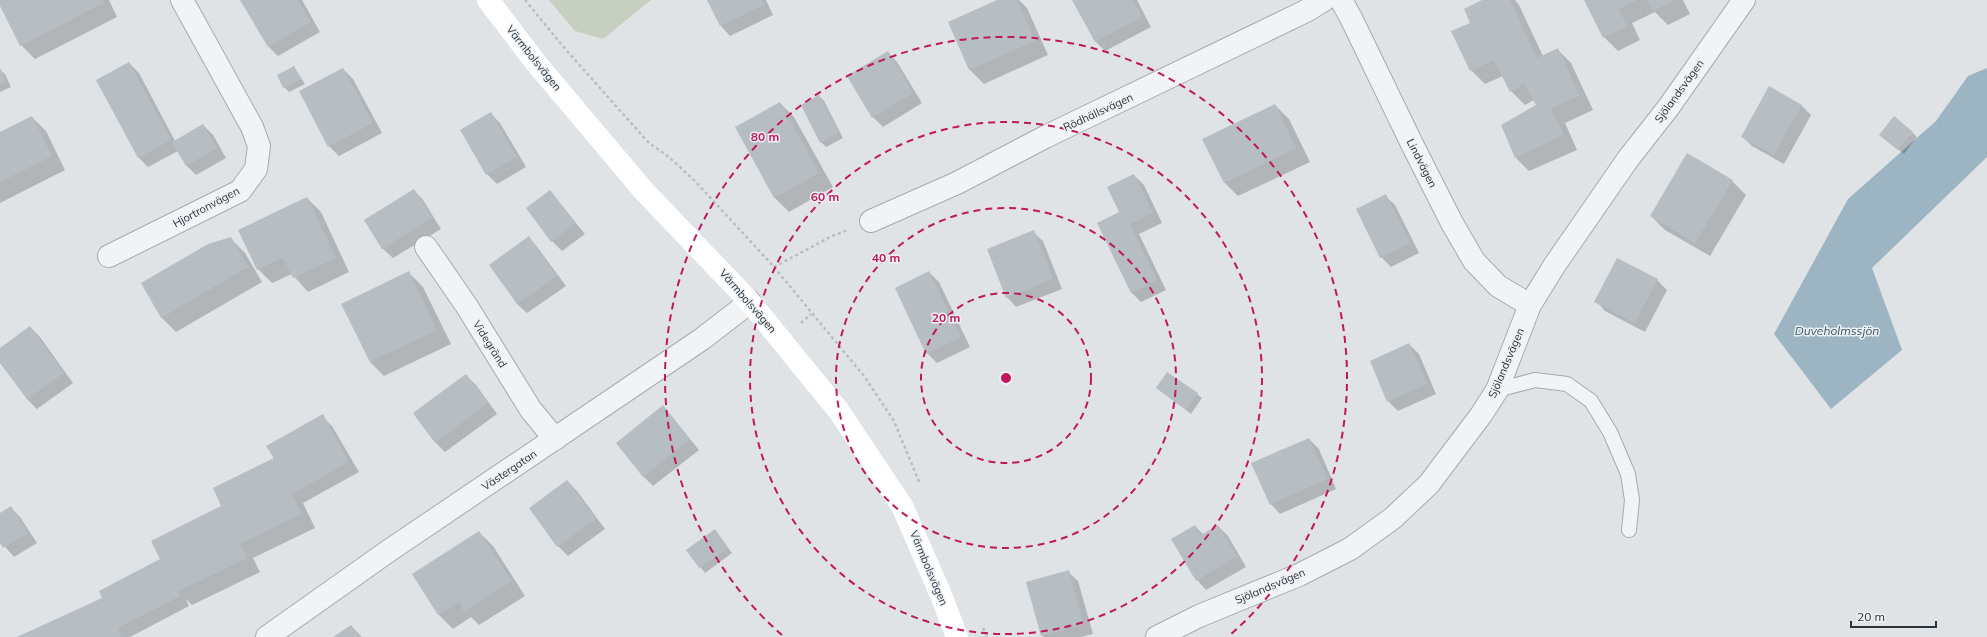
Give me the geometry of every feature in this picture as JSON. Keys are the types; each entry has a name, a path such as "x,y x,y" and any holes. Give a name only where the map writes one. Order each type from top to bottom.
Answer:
{"street":[{"name":"Hjortronvägen","path":"109,256 240,191 256,169 259,146 252,127 182,0"},
{"name":"Värmbolsvägen","path":"488,0 536,63 644,190 750,302 838,410 902,506 941,595 957,637"},
{"name":"Rödhällsvägen","path":"871,221 957,183 1044,137 1306,11 1324,0"},
{"name":"Lindvägen","path":"1341,0 1452,223 1474,261 1498,286 1530,305"},
{"name":"Sjölandsvägen","path":"1159,637 1199,616 1299,575 1350,549 1393,518 1429,484 1481,415 1497,390 1530,305 1554,266 1628,160 1668,108 1744,0"},
{"name":"Videgränd","path":"426,247 466,305 531,410 555,440"},
{"name":"Västergatan","path":"267,637 387,552 555,440 702,339 750,302"}],"lane":[{"path":"1497,390 1535,380 1567,384 1591,401 1610,432 1628,474 1632,500 1629,530"}],"path":[{"path":"774,267 832,236 871,221"}],"green space":[{"path":"549,0 651,0 603,39 575,31"}],"water":[{"name":"Duveholmssjön","path":"1987,68 1987,157 1872,268 1902,350 1831,409 1774,334 1848,199 1936,121 1968,76"}],"building":[{"path":"0,0 103,0 104,3 20,46 0,6"},
{"path":"240,0 298,0 311,22 268,47"},
{"path":"707,0 762,0 764,5 720,26"},
{"path":"997,0 1017,0 1035,41 969,70 948,22"},
{"path":"1072,0 1133,0 1142,17 1095,42"},
{"path":"1482,0 1510,0 1537,58 1558,48 1580,96 1551,108 1564,135 1515,158 1501,125 1536,105 1524,84 1510,92 1494,60 1470,71 1451,31 1470,23 1464,9"},
{"path":"1584,0 1637,0 1619,9 1627,26 1603,38"},
{"path":"1647,0 1675,0 1653,11"},
{"path":"888,51 913,93 872,118 847,76"},
{"path":"129,62 171,140 138,158 96,80"},
{"path":"294,66 301,79 283,88 277,75"},
{"path":"0,68 7,82 0,85"},
{"path":"343,68 373,123 328,147 299,91"},
{"path":"1769,86 1802,105 1774,155 1741,137"},
{"path":"819,95 839,133 820,143 801,105"},
{"path":"780,102 819,173 774,198 735,127"},
{"path":"1275,104 1296,148 1224,183 1202,139"},
{"path":"491,112 517,157 486,175 460,130"},
{"path":"32,116 52,156 0,182 0,132"},
{"path":"1894,116 1913,132 1898,150 1879,135"},
{"path":"203,124 217,148 186,166 172,142"},
{"path":"1687,153 1733,180 1695,243 1650,216"},
{"path":"1134,174 1153,213 1130,224 1157,280 1131,293 1097,223 1119,212 1107,187"},
{"path":"414,189 432,218 382,249 364,220"},
{"path":"550,190 576,223 551,242 526,208"},
{"path":"1386,194 1410,243 1380,258 1356,209"},
{"path":"307,197 336,258 293,278 283,258 257,270 238,230"},
{"path":"1034,230 1053,279 1006,298 987,249"},
{"path":"529,236 557,276 517,304 489,265"},
{"path":"231,237 248,267 161,318 141,283 208,244"},
{"path":"1617,258 1658,279 1635,323 1594,302"},
{"path":"409,271 437,330 370,362 341,304"},
{"path":"929,271 961,337 926,354 895,288"},
{"path":"30,326 64,373 27,399 0,363 0,348"},
{"path":"1409,343 1427,384 1387,402 1370,361"},
{"path":"1167,372 1198,393 1186,410 1156,388"},
{"path":"466,374 488,403 435,443 413,413"},
{"path":"663,405 690,439 643,477 616,443"},
{"path":"323,414 349,462 292,494 302,514 240,544 247,558 177,592 180,596 118,628 121,637 17,637 102,598 99,591 160,559 151,541 221,506 213,488 274,458 266,446"},
{"path":"1309,438 1327,479 1270,505 1251,463"},
{"path":"567,480 596,519 557,547 529,508"},
{"path":"11,506 28,533 3,548 0,543 0,513"},
{"path":"1195,525 1201,535 1218,525 1237,556 1196,581 1171,539"},
{"path":"715,529 728,548 699,568 686,550"},
{"path":"479,531 512,581 464,612 459,602 438,615 412,574"},
{"path":"1069,570 1083,624 1041,636 1026,582"},
{"path":"351,625 360,637 333,637"}]}
